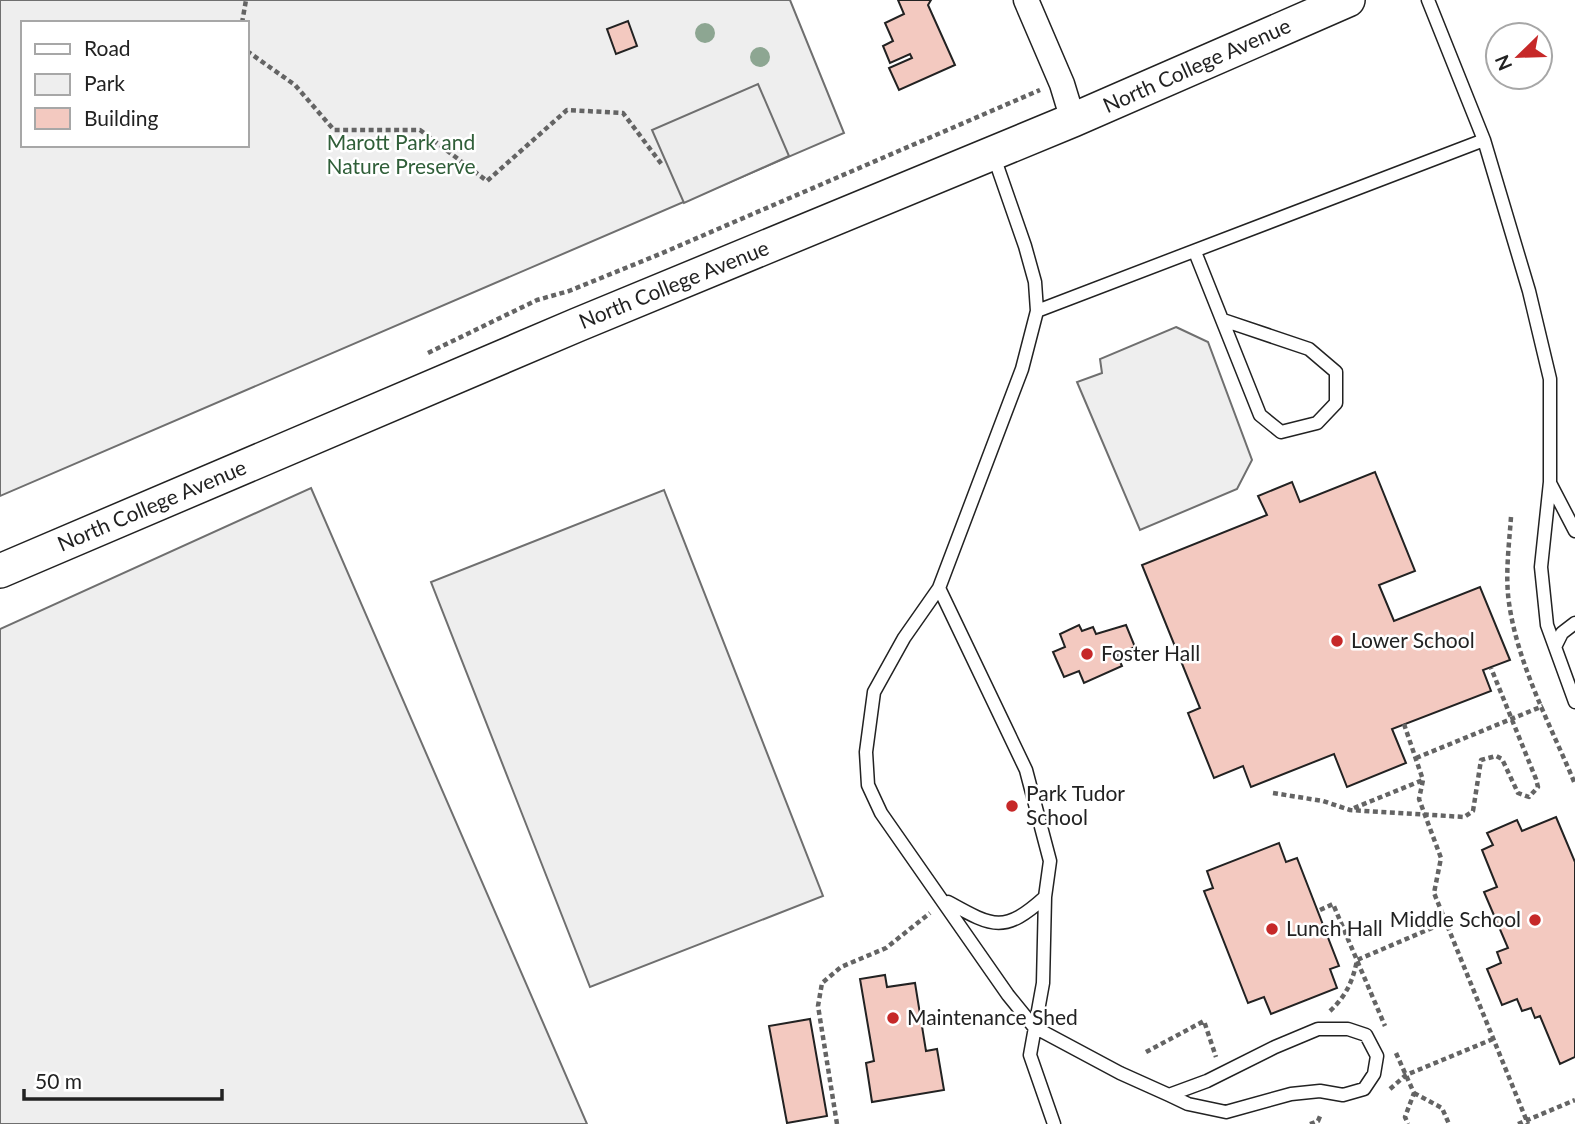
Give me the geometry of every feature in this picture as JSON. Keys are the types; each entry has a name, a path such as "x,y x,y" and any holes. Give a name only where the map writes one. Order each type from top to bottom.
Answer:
{"main road":[{"name":"North College Avenue","path":"0,571 564,331 993,154 1348,0"}],"street":[{"path":"1026,0 1062,83 1073,120"}],"lane":[{"path":"1428,0 1484,140 1529,291 1550,379 1550,482 1541,567 1547,625 1575,702"},
{"path":"1037,310 1484,140"},
{"path":"993,154 1008,190 1031,270 1037,310 1022,369 939,588 904,638 874,692 866,752 868,785 881,813 945,901 1007,995 1034,1027 1169,1095 1188,1104 1226,1112 1292,1094 1320,1091 1343,1095 1364,1089 1374,1074 1377,1056 1366,1035 1348,1029 1318,1029 1207,1081 1169,1095"},
{"path":"1195,252 1260,415 1282,432 1317,423 1336,403 1336,373 1309,349 1223,320"},
{"path":"1550,482 1575,530"},
{"path":"939,588 1026,770 1050,861 1045,897 1043,983 1030,1055 1054,1124"},
{"path":"1555,647 1562,633 1575,623"},
{"path":"945,901 988,924 1021,918 1045,897"}],"path":[{"path":"242,21 246,0"},
{"path":"248,52 295,85 334,130 420,130 487,181 567,110 623,113 663,166"},
{"path":"1511,517 1507,565 1509,603 1519,646 1575,784"},
{"path":"1273,793 1323,801 1350,810 1464,817 1473,811 1481,760 1486,757 1502,759 1518,793 1529,797 1538,787 1536,779 1490,667"},
{"path":"1416,758 1543,706"},
{"path":"1404,724 1423,780 1419,799 1441,858 1434,894 1527,1122"},
{"path":"1350,810 1423,780"},
{"path":"838,1124 818,1006 822,983 841,967 886,948 945,901"},
{"path":"1320,910 1334,904 1390,1037"},
{"path":"1357,960 1446,922"},
{"path":"1324,1016 1341,1000 1353,979 1357,960"},
{"path":"1146,1052 1204,1021 1214,1057 1225,1052"},
{"path":"1395,1050 1414,1093 1442,1108 1449,1124"},
{"path":"1408,1124 1405,1117 1414,1093"},
{"path":"1518,1124 1575,1100"},
{"path":"1310,1124 1318,1121 1321,1114"}],"green space":[{"name":"Marott Park and Nature Preserve","path":"0,0 790,0 844,133 0,496"},
{"path":"1176,327 1208,342 1252,460 1237,489 1140,530 1077,382 1102,373 1100,359"},
{"path":"311,488 587,1124 0,1124 0,629"},
{"path":"664,490 823,896 590,987 431,582"}],"shaded area":[{"path":"758,84 789,156 684,203 652,130"}],"building":[{"path":"898,0 931,0 928,5 955,65 899,90 889,68 912,58 910,54 890,63 883,46 893,41 885,23 904,14"},
{"path":"628,21 637,46 616,54 607,29"},
{"name":"Lower School","path":"1375,472 1415,571 1379,585 1394,621 1480,587 1510,660 1483,670 1491,691 1392,729 1406,763 1347,787 1334,754 1251,787 1243,766 1214,778 1188,713 1200,708 1142,565 1267,515 1258,496 1292,482 1300,502"},
{"name":"Foster Hall","path":"1079,625 1082,631 1093,627 1096,634 1126,625 1135,647 1117,655 1122,666 1084,683 1079,671 1064,677 1053,652 1065,647 1060,634"},
{"name":"Middle School","path":"1556,817 1575,862 1575,1057 1560,1064 1540,1016 1535,1018 1531,1008 1522,1011 1517,999 1502,1005 1487,969 1501,963 1497,952 1508,948 1484,892 1497,887 1482,850 1493,845 1487,833 1517,820 1522,831"},
{"name":"Lunch Hall","path":"1279,843 1286,862 1297,858 1339,966 1330,969 1337,988 1271,1014 1264,997 1248,1003 1204,891 1213,888 1207,871"},
{"name":"Maintenance Shed","path":"885,975 887,987 915,983 926,1051 937,1049 944,1090 872,1102 866,1063 874,1061 860,979"},
{"path":"810,1019 827,1116 787,1123 769,1026"}],"place":[{"name":"Lower School","path":"1337,641"},
{"name":"Foster Hall","path":"1087,654"},
{"name":"Park Tudor School","path":"1012,806"},
{"name":"Middle School","path":"1535,920"},
{"name":"Lunch Hall","path":"1272,929"},
{"name":"Maintenance Shed","path":"893,1018"}]}
